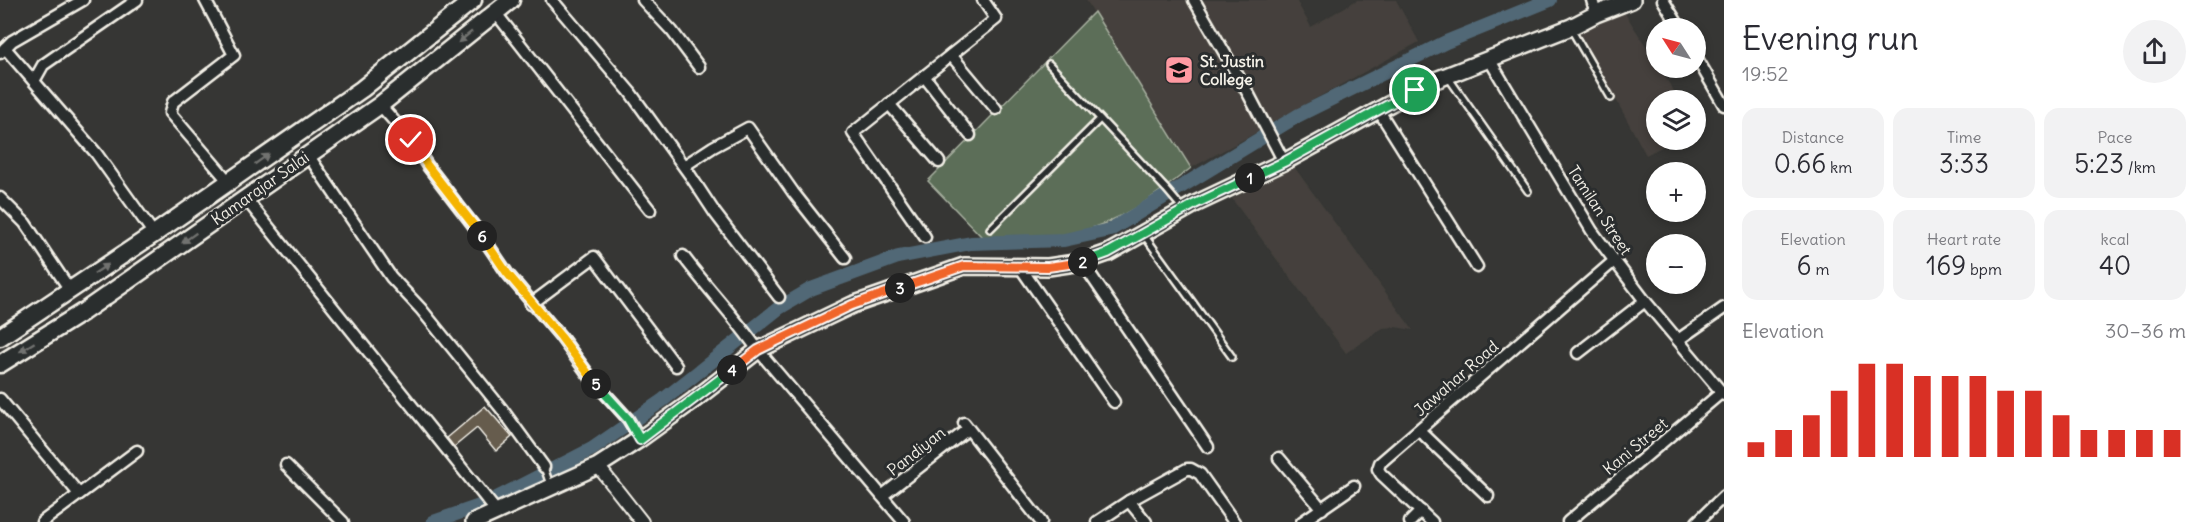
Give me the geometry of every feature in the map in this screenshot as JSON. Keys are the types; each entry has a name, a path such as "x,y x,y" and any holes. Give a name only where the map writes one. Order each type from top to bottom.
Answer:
{"highway":[{"name":"Kamarajar Salai","path":"0,337 154,234 362,89 473,0"},
{"name":"Kamarajar Salai","path":"0,364 83,312 380,105 511,0"}],"main road":[{"path":"474,522 490,504 598,466 634,428 694,400 751,338 964,266 1048,267 1082,262 1108,253 1143,233 1179,205 1284,162 1428,83 1571,27 1594,7 1632,0"}],"street":[{"path":"83,0 12,41 2,51 34,81 96,153 154,234"},
{"path":"34,81 44,65 137,0"},
{"path":"205,0 234,55 173,102 170,113 229,182"},
{"path":"552,0 630,93 684,166 715,213 779,297"},
{"path":"643,0 699,67"},
{"path":"926,237 853,133 996,19 983,0"},
{"path":"1194,0 1249,95 1284,162"},
{"path":"1663,0 1674,18"},
{"path":"495,12 650,210"},
{"path":"951,55 996,108"},
{"name":"Tamilan Street","path":"1489,59 1592,231 1645,301 1723,394"},
{"path":"1706,74 1724,105"},
{"path":"924,76 970,135"},
{"path":"889,104 939,162"},
{"path":"380,105 411,140 427,165 531,304 561,337 591,378 634,428"},
{"path":"1379,111 1477,267"},
{"path":"684,166 748,128 793,192 845,258"},
{"path":"308,154 391,277 421,309 501,408 544,467"},
{"path":"0,198 25,223 70,290"},
{"path":"246,199 490,504"},
{"path":"682,256 904,522"},
{"path":"531,304 594,257 676,366"},
{"name":"Jawahar Road","path":"1432,522 1378,469 1380,463 1614,261"},
{"path":"1082,262 1208,447"},
{"path":"1020,267 1114,402"},
{"path":"1578,353 1645,301"},
{"path":"1677,340 1724,308"},
{"name":"Kani Street","path":"1574,520 1723,394"},
{"path":"0,399 79,494"},
{"name":"Pandiyan","path":"882,496 966,426 1041,522"},
{"path":"1419,430 1488,496"},
{"path":"42,522 137,451"},
{"path":"1279,458 1322,509"},
{"path":"286,465 344,522"},
{"path":"598,466 642,522"},
{"path":"1097,522 1129,501 1187,469 1200,474 1234,522"},
{"path":"1302,522 1354,486"},
{"path":"1697,522 1724,496"},
{"path":"1129,501 1146,522"},
{"path":"1410,522 1421,511"}],"lane":[{"path":"1571,27 1611,98"},
{"path":"1049,64 1167,189 1179,205"},
{"path":"1447,76 1528,191"},
{"path":"990,229 1100,118"},
{"path":"1143,233 1232,357"},
{"path":"544,467 550,483"}],"shaded area":[{"name":"St. Justin College","path":"1086,0 1187,0 1263,129 1191,168"},
{"path":"1200,0 1296,0 1311,27 1357,0 1396,0 1419,42 1271,123"},
{"path":"1621,7 1646,46 1646,78 1666,78 1673,90 1646,90 1646,150 1656,150 1646,155 1576,26"},
{"path":"1292,164 1413,330 1383,328 1346,353 1232,199"}],"green space":[{"path":"1094,12 1191,168 1164,189 1107,223 1052,237 982,237 928,181"}],"building":[{"path":"485,406 512,437 496,451 477,428 454,447 447,438"}],"waterway":[{"path":"433,522 485,504 592,449 663,400 779,308 811,289 898,257 971,243 1064,240 1110,230 1299,115 1446,42 1550,0"}],"place":[{"name":"St. Justin College","path":"1179,70"}],"route":[{"path":"411,140 507,273 561,337 591,378 628,419 640,440 758,350 852,305 964,266 1048,267 1082,262 1108,253 1195,204 1284,162 1415,90"}]}
